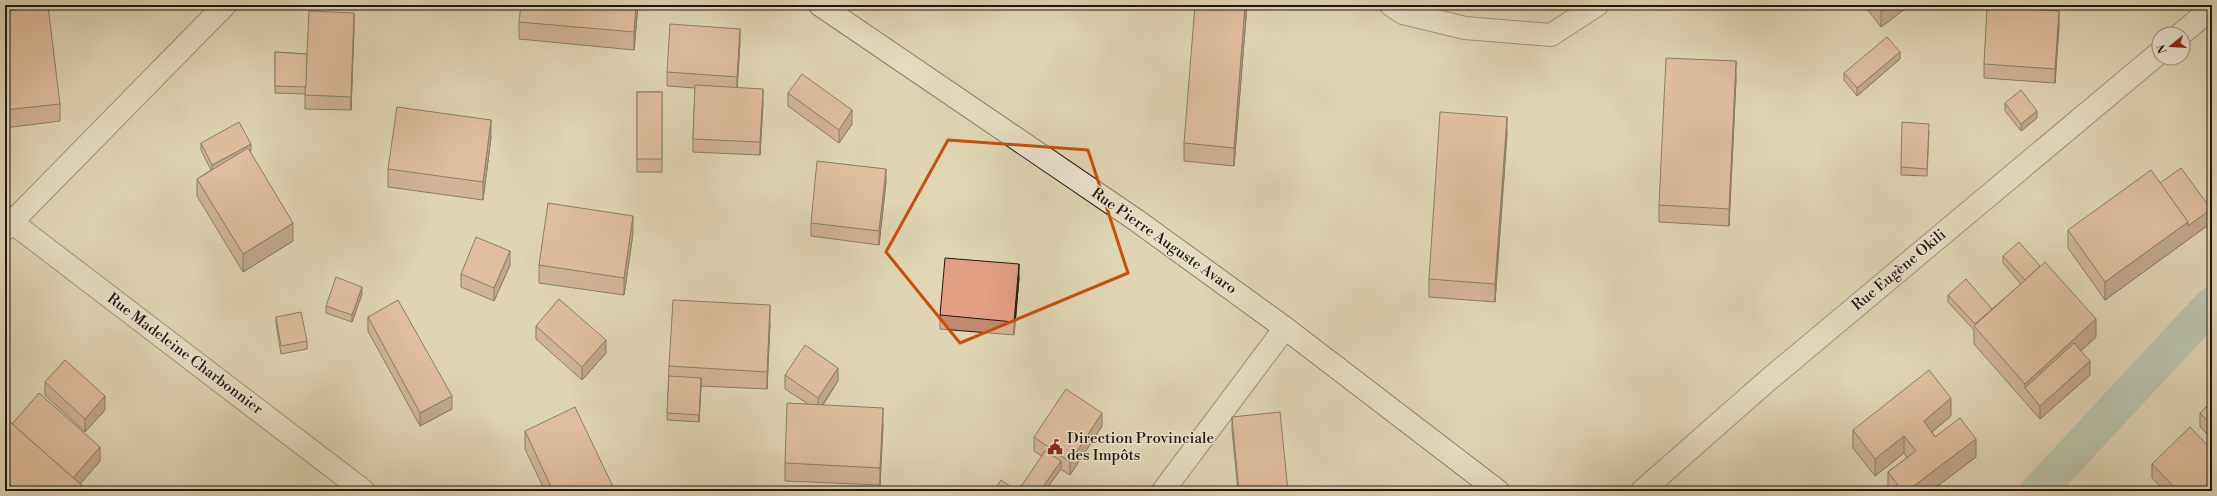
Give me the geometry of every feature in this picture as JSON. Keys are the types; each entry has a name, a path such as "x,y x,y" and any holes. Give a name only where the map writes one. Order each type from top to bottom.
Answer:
{"street":[{"path":"7,223 225,5"},
{"name":"Rue Pierre Auguste Avaro","path":"820,5 1136,220 1285,328 1498,491"},
{"path":"1391,5 1403,13 1466,28 1551,35 1597,5"},
{"path":"2191,26 2212,8"},
{"name":"Rue Eugène Okili","path":"1642,491 1767,381 2151,59"},
{"name":"Rue Madeleine Charbonnier","path":"7,223 364,491"},
{"path":"1162,491 1285,328"}],"highlighted area":[{"path":"948,140 1088,150 1128,273 960,343 886,252"}],"building":[{"path":"521,5 636,5 634,32 519,22"},
{"path":"1195,5 1245,5 1234,148 1184,143"},
{"path":"1878,5 1887,5 1881,9"},
{"path":"48,6 60,104 5,110 5,11"},
{"path":"1987,7 2059,11 2055,69 1984,64"},
{"path":"309,11 354,13 351,97 305,95"},
{"path":"670,24 740,29 737,77 667,72"},
{"path":"1887,37 1900,52 1857,88 1844,73"},
{"path":"275,52 307,54 306,87 275,86"},
{"path":"1666,58 1736,61 1729,209 1659,205"},
{"path":"802,74 852,110 839,130 788,93"},
{"path":"695,85 763,89 760,142 693,139"},
{"path":"2021,90 2037,111 2021,124 2005,103"},
{"path":"637,92 662,92 662,159 637,159"},
{"path":"397,107 491,120 483,182 388,169"},
{"path":"1440,112 1507,117 1495,284 1429,279"},
{"path":"239,122 251,144 212,165 201,143"},
{"path":"1902,122 1929,124 1927,169 1901,167"},
{"path":"248,148 293,223 243,254 197,179"},
{"path":"817,161 886,169 879,231 811,223"},
{"path":"2181,168 2211,209 2188,226 2188,222 2160,183"},
{"path":"2151,170 2188,222 2105,282 2068,230"},
{"path":"548,203 633,216 624,278 539,265"},
{"path":"476,237 510,251 494,288 461,274"},
{"path":"2019,242 2040,266 2025,280 2003,256"},
{"path":"945,258 1019,264 1014,322 940,315"},
{"path":"2045,262 2096,319 2025,384 1974,326"},
{"path":"336,277 362,287 352,315 326,306"},
{"path":"1966,279 1992,309 1975,324 1948,295"},
{"path":"559,299 606,340 582,367 536,326"},
{"path":"398,300 452,396 420,413 368,317"},
{"path":"673,300 770,305 767,372 669,366"},
{"path":"301,312 307,341 281,346 276,317"},
{"path":"2074,343 2090,361 2040,406 2025,388"},
{"path":"805,345 838,368 818,398 785,375"},
{"path":"65,360 105,396 85,419 45,382"},
{"path":"1929,370 1951,398 1924,421 1935,437 1960,418 1976,439 1907,491 1902,491 1888,472 1916,451 1904,436 1875,459 1853,430"},
{"path":"669,376 701,378 699,415 667,413"},
{"path":"1066,389 1102,413 1070,462 1034,437"},
{"path":"39,393 100,447 73,478 12,424"},
{"path":"2212,402 2212,426 2200,413"},
{"path":"787,403 883,408 880,468 785,463"},
{"path":"575,407 615,491 553,491 525,431"},
{"path":"1280,412 1288,491 1239,491 1232,417"},
{"path":"10,422 88,491 9,491 5,487 5,427"},
{"path":"2190,427 2212,450 2212,491 2178,491 2152,464"},
{"path":"1045,451 1061,461 1040,491 1018,491"},
{"path":"1001,480 1017,491 994,491"}],"waterway":[{"path":"2038,491 2212,304"}],"place":[{"name":"Direction Provinciale des Impôts","path":"1055,447"}]}
